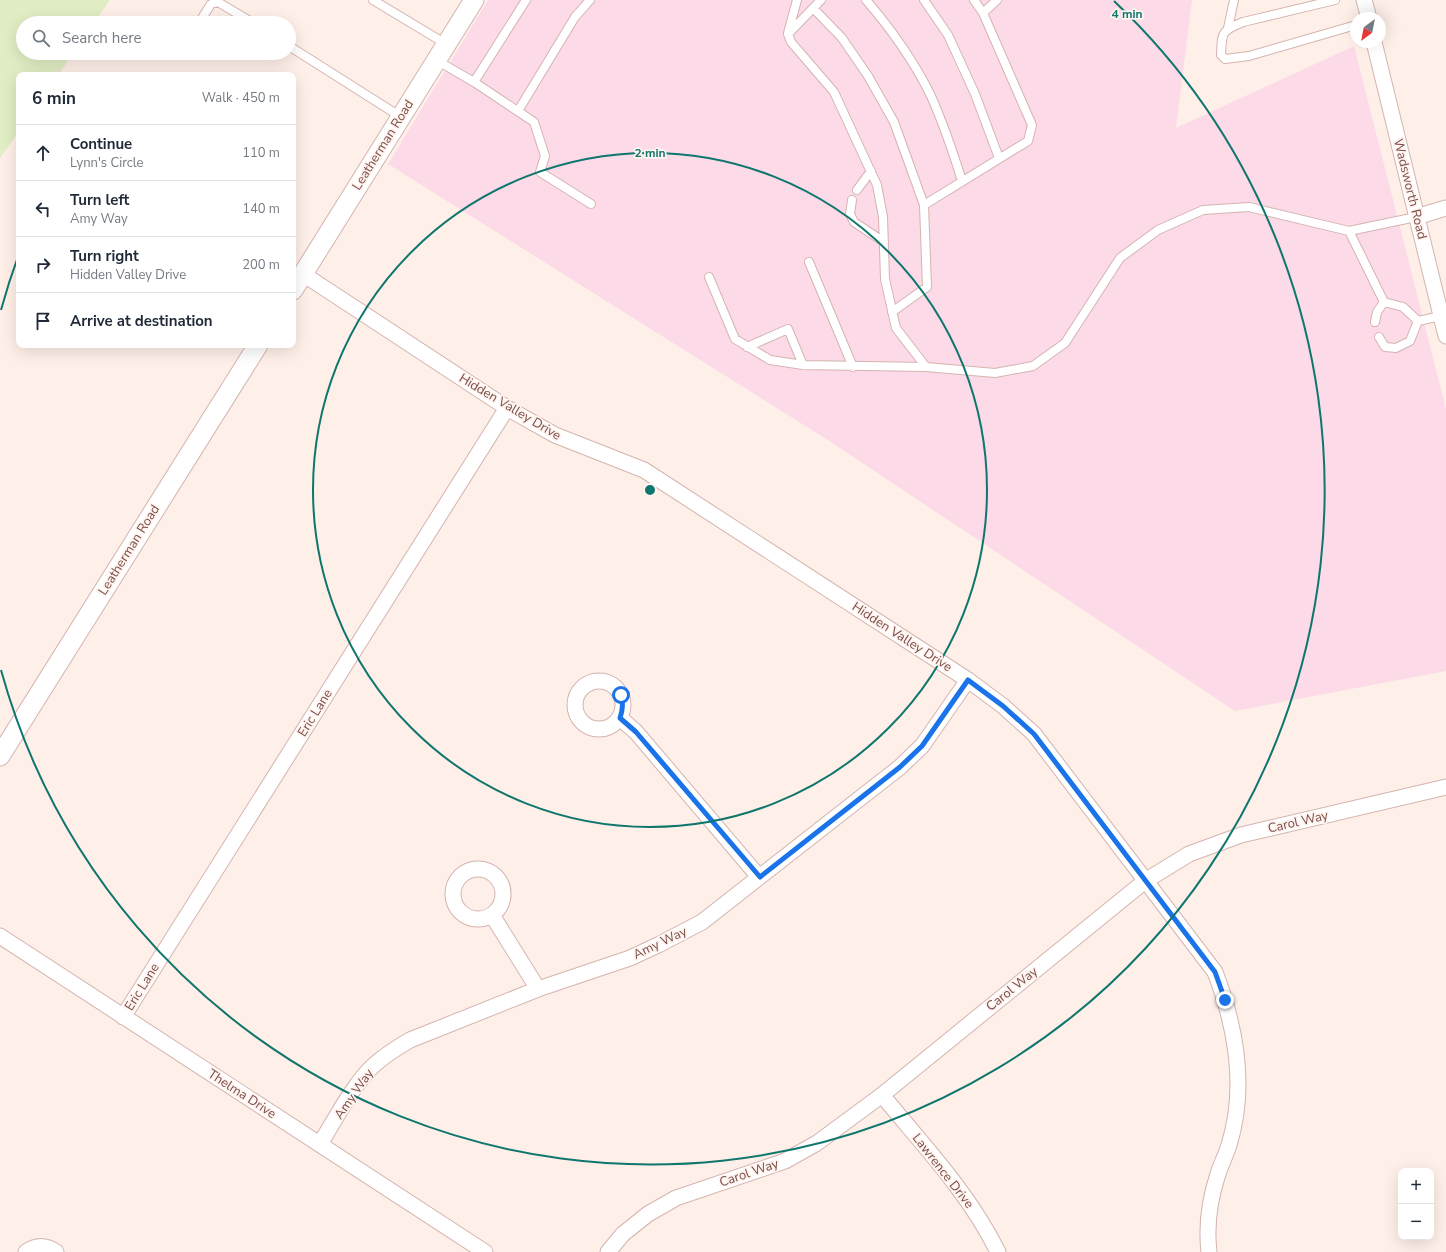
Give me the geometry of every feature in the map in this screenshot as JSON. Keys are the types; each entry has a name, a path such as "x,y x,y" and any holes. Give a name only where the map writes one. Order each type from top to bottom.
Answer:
{"street":[{"path":"1364,0 1367,12"},
{"name":"Leatherman Road","path":"298,282 446,44 469,2"},
{"name":"Wadsworth Road","path":"1375,48 1446,336"},
{"path":"1416,217 1446,208"},
{"name":"Hidden Valley Drive","path":"298,282 507,408 555,435 644,470 968,680 1003,706 1034,734 1215,972 1225,1000 1233,1029 1238,1059 1238,1089 1235,1120 1229,1145 1218,1173 1212,1196 1208,1223 1209,1252"},
{"name":"Leatherman Road","path":"0,756 256,348"},
{"name":"Eric Lane","path":"123,1017 507,408"},
{"name":"Amy Way","path":"320,1144 361,1080 374,1065 392,1051 410,1040 538,989 630,958 702,922 900,767 922,746 968,680"},
{"path":"620,718 636,732 760,877"},
{"name":"Carol Way","path":"608,1252 623,1234 648,1214 676,1198 785,1161 817,1143 882,1095 1145,881 1188,854 1241,835 1446,787"},
{"path":"492,916 538,989"},
{"name":"Thelma Drive","path":"0,936 485,1252"},
{"name":"Lawrence Drive","path":"882,1095 963,1194 988,1232 998,1252"},
{"path":"26,1252 34,1247 42,1246 50,1248 56,1252"}],"lane":[{"path":"373,0 446,44"},
{"path":"474,82 526,0"},
{"path":"518,111 575,17 590,0"},
{"path":"797,0 788,34 791,42 834,92 877,185 883,217 885,279 896,328 926,367"},
{"path":"788,34 821,0"},
{"path":"866,0 889,27 912,62 930,95 951,145 962,181"},
{"path":"924,0 948,35 975,94 1000,158"},
{"path":"924,205 1028,141 1032,125 983,13 974,0"},
{"path":"983,13 997,0"},
{"path":"1234,0 1228,28 1222,36 1221,55 1225,59 1248,56 1350,27"},
{"path":"1228,28 1243,22 1335,0"},
{"path":"203,16 211,4 218,2 241,16"},
{"path":"813,8 842,38 872,83 894,122 924,205 927,287 892,312"},
{"path":"296,50 401,117"},
{"path":"436,60 474,82 534,122 545,156 540,172 591,204"},
{"path":"857,190 871,171"},
{"path":"852,200 850,214 854,222 884,242"},
{"path":"709,277 735,340 770,360 803,365 926,367 995,374 1033,366 1065,343 1120,258 1158,230 1204,210 1249,207 1349,231 1416,217"},
{"path":"1349,231 1384,302 1403,307 1418,321"},
{"path":"808,262 853,367"},
{"path":"1375,322 1377,312 1384,302"},
{"path":"1418,321 1441,316"},
{"path":"1379,337 1385,347 1396,348 1410,341 1418,321"},
{"path":"747,347 788,329 803,365"}],"shaded area":[{"path":"488,0 1192,0 1176,128 1350,48 1355,48 1446,409 1446,671 1235,711 831,442 388,164"}],"green space":[{"path":"0,0 110,0 99,16 16,16 16,60 68,60 60,72 16,72 16,135 0,158"}],"route":[{"path":"621,695 623,710 620,718 636,732 760,877 900,767 922,746 968,680 1003,706 1034,734 1215,972 1225,1000"}]}
